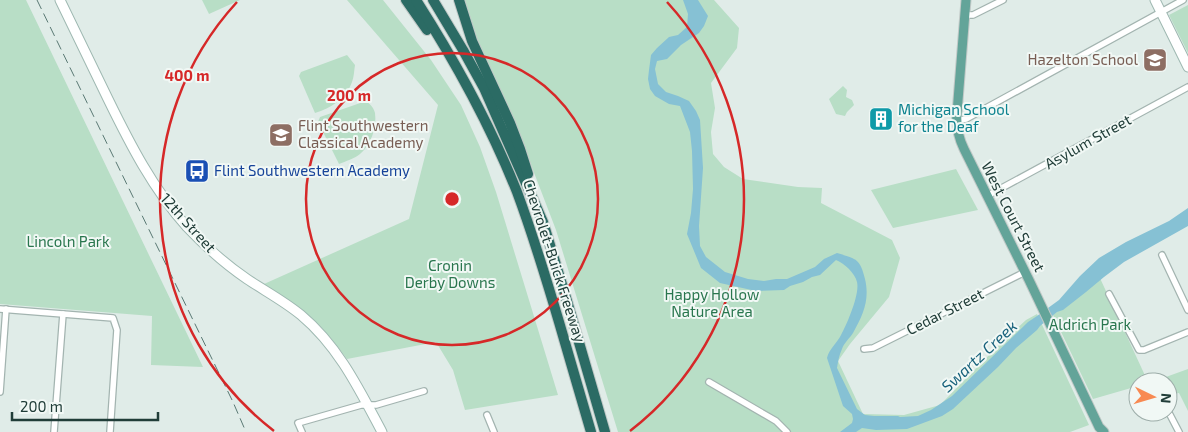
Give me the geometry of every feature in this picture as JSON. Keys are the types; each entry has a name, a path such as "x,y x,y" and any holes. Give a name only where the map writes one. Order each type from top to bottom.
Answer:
{"highway":[{"path":"406,0 490,130"},
{"name":"Chevrolet-Buick Freeway","path":"416,0 456,64 490,130 517,192 541,260 591,432"},
{"name":"Chevrolet-Buick Freeway","path":"433,0 484,88 542,222 605,432"},
{"path":"459,0 474,46 520,149 542,222"}],"main road":[{"name":"West Court Street","path":"966,0 956,121 957,132 961,144 1101,430"}],"street":[{"name":"12th Street","path":"60,0 134,151 166,201 193,233 218,256 246,278 291,307 316,329 345,365 382,432"},
{"path":"965,16 973,15 1003,0"},
{"path":"1155,0 1188,67"},
{"path":"956,121 966,119 1183,0"},
{"name":"Asylum Street","path":"988,196 1188,87"},
{"path":"1162,255 1188,310"},
{"name":"Cedar Street","path":"864,349 873,348 1025,272"},
{"path":"1109,294 1136,346 1140,350 1145,350 1188,332"},
{"path":"0,392 3,309 113,318 117,330 110,432"},
{"path":"54,432 63,314"},
{"path":"709,382 776,421 787,432"},
{"path":"302,432 298,423 361,405 376,405 424,391"},
{"path":"487,415 494,432"}],"green space":[{"name":"Lincoln Park","path":"0,0 26,0 203,367 151,365 152,316 0,304"},
{"path":"202,0 240,0 209,14"},
{"name":"Cronin Derby Downs","path":"347,0 383,0 431,60 461,105 480,147 496,192 558,395 465,410 453,370 436,342 347,359 309,315 264,284 409,219 438,105"},
{"name":"Happy Hollow Nature Area","path":"463,0 714,0 739,28 737,48 711,83 715,108 711,132 713,154 724,167 743,179 798,187 822,188 821,203 892,240 900,258 889,297 838,361 863,414 904,415 940,405 998,346 1026,320 1037,314 1089,425 1070,432 618,432 556,230 515,123 472,30"},
{"path":"1188,5 1188,53 1169,15"},
{"path":"347,55 355,65 349,88 337,102 315,113 299,76 301,72"},
{"path":"843,86 847,90 846,97 852,100 854,105 845,116 836,114 829,99"},
{"path":"366,101 372,106 375,113 375,124 370,141 360,154 353,159 339,164 318,122 320,117"},
{"path":"956,169 978,210 893,228 871,190"},
{"name":"Aldrich Park","path":"1099,276 1143,372 1128,372 1128,389 1093,399 1053,315"},
{"path":"1188,369 1188,411 1178,393 1178,373"}],"water":[{"path":"683,0 698,0 708,16 704,26 699,33 681,45 667,59 657,61 655,69 658,84 666,92 689,101 700,120 703,168 699,226 700,246 706,257 725,272 748,279 764,281 787,279 815,267 824,259 837,253 853,258 859,263 865,279 866,301 863,314 839,356 837,368 857,409 865,415 918,416 931,410 952,396 1028,322 1059,300 1099,258 1126,242 1169,221 1188,208 1188,226 1124,262 1063,310 1057,312 1016,348 953,409 942,416 907,429 876,430 862,428 856,432 840,432 852,423 853,419 852,414 843,406 827,358 844,330 855,301 857,282 852,272 836,260 820,275 784,290 756,291 720,283 701,268 687,234 693,189 690,132 680,106 669,104 655,96 650,89 648,79 651,55 669,37 678,35 687,27 688,14"}],"railway":[{"path":"37,0 246,432"}],"place":[{"name":"Hazelton School","path":"1155,60"},
{"name":"Michigan School for the Deaf","path":"881,119"},
{"name":"Flint Southwestern Classical Academy","path":"281,135"},
{"name":"Flint Southwestern Academy","path":"197,171"}],"water label":[{"name":"Swartz Creek","path":"979,356"}]}
